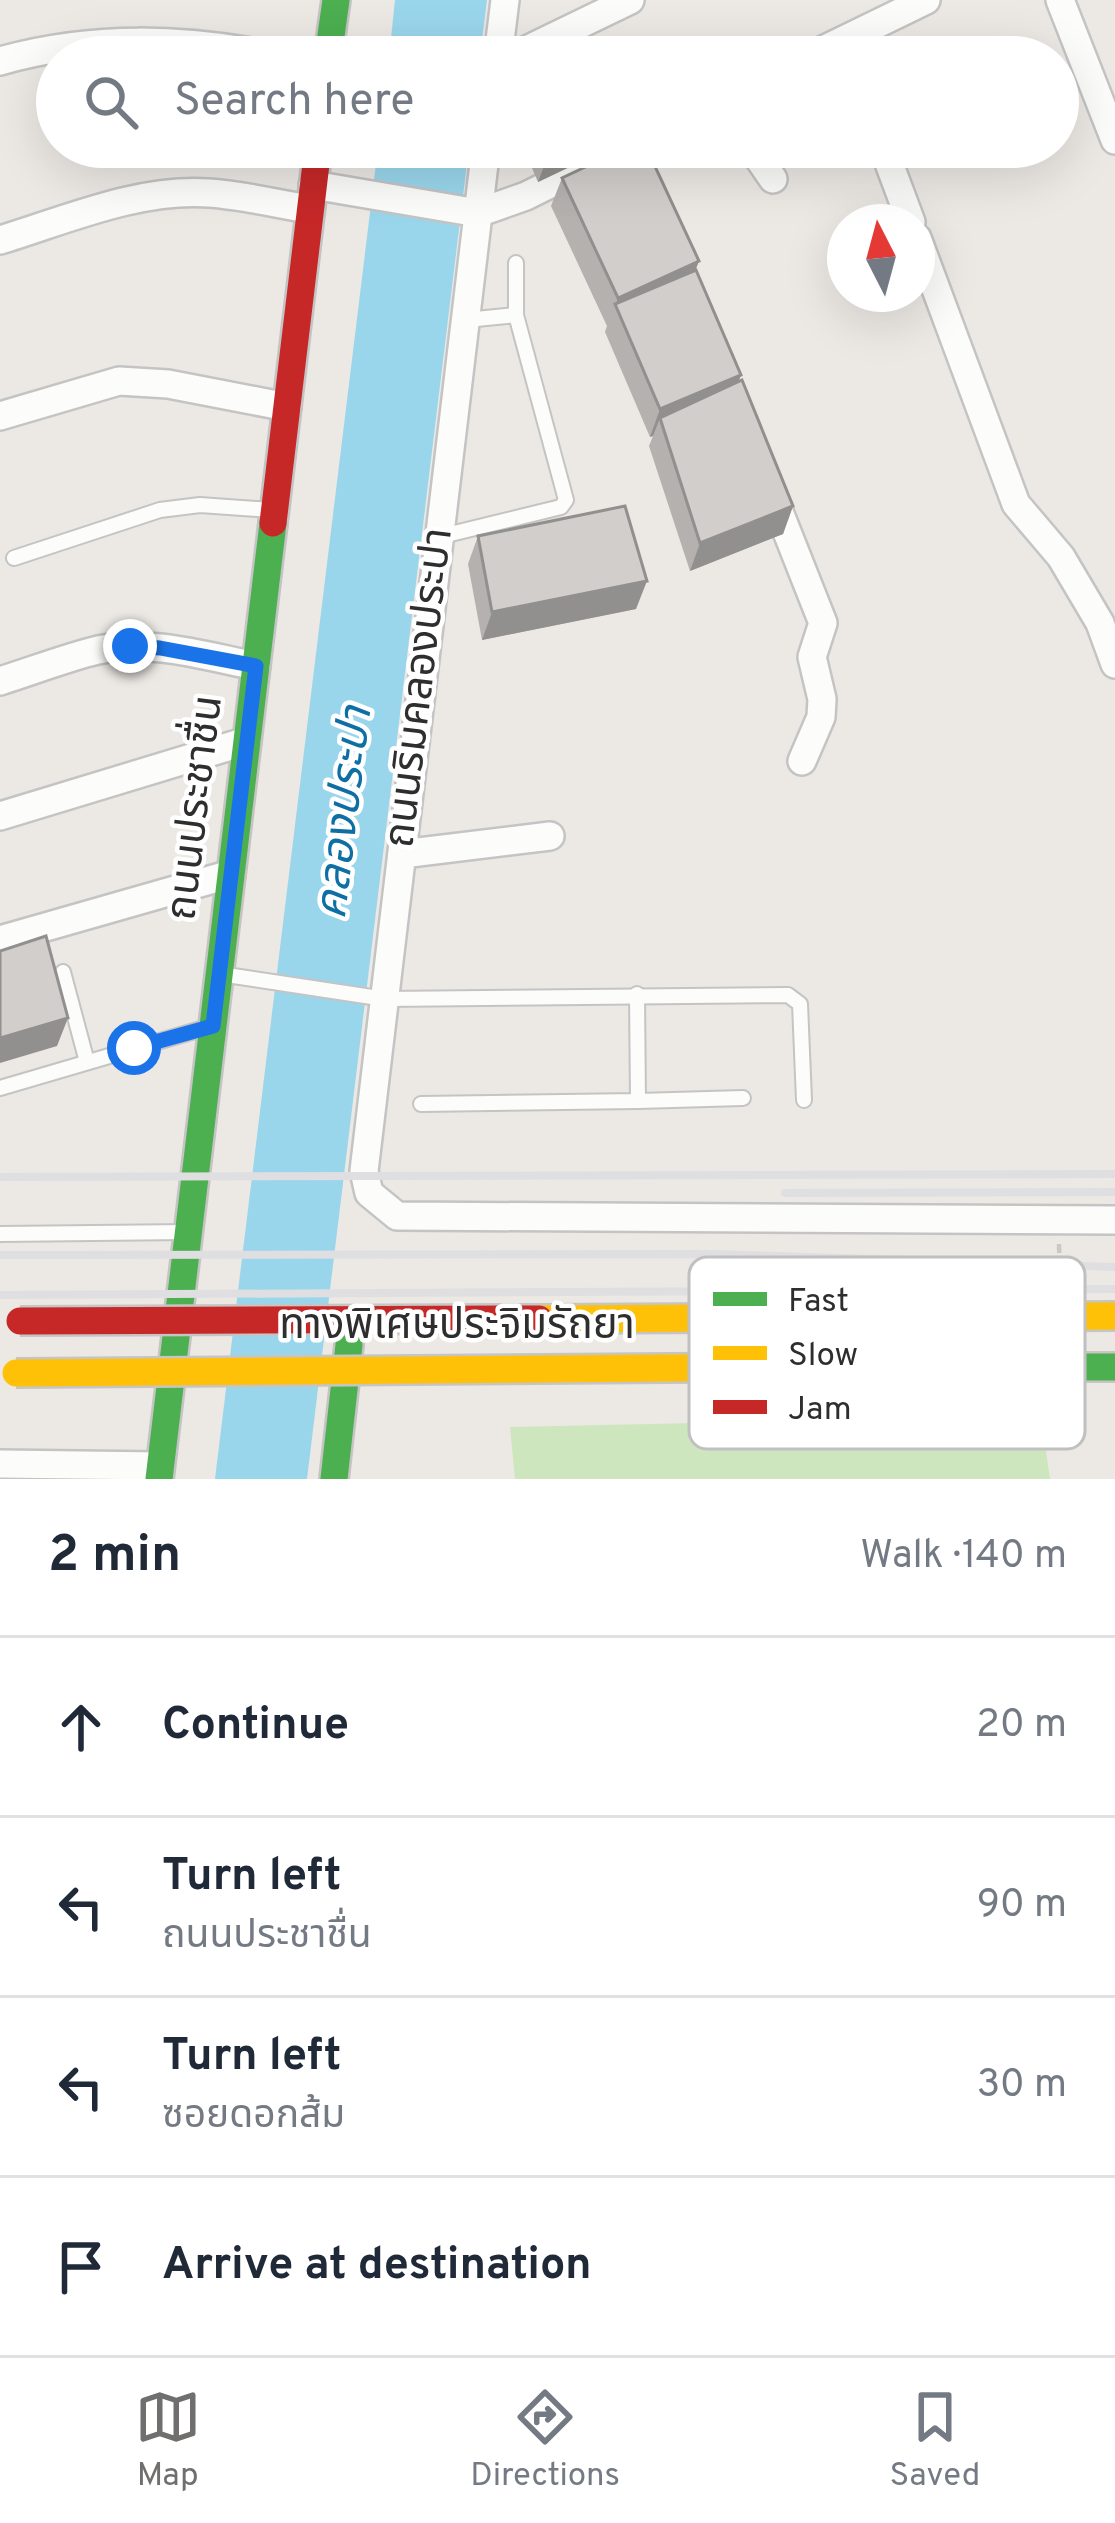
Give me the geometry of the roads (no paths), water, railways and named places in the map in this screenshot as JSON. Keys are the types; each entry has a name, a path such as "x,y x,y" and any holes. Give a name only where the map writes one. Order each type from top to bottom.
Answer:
{"main road":[{"path":"331,36 336,0"},
{"name":"ถนนประชาชื่น","path":"159,1473 315,168"},
{"name":"ทางพิเศษประจิมรัถยา","path":"1085,1319 1115,1319"},
{"name":"ทางพิเศษประจิมรัถยา","path":"20,1322 689,1320"},
{"path":"334,1479 351,1329"},
{"name":"ทางพิเศษประจิมรัถยา","path":"1085,1367 1115,1367"},
{"name":"ทางพิเศษประจิมรัถยา","path":"8,1382 394,1368 689,1368"},
{"path":"8,1382 170,1389"}],"street":[{"path":"500,36 505,0"},
{"path":"555,36 630,0"},
{"path":"867,36 926,0"},
{"path":"1060,0 1074,36"},
{"path":"1079,48 1115,140"},
{"path":"0,61 36,51"},
{"name":"ถนนริมคลองประปา","path":"481,168 472,212 466,320 402,854 377,998 364,1171 369,1192 397,1216 1115,1220"},
{"path":"0,240 116,204 170,194 367,195 472,212 526,196 581,168"},
{"path":"765,168 773,179"},
{"path":"891,168 904,204"},
{"path":"935,286 1016,504 1061,557 1100,622 1115,664"},
{"path":"0,416 119,381 168,384 286,407"},
{"path":"764,472 824,623 812,657 822,699 821,717 802,760"},
{"path":"0,681 100,650 130,646 256,666"},
{"path":"0,816 247,741"},
{"path":"402,854 550,836"},
{"path":"0,940 231,874"},
{"path":"0,1464 159,1473"}],"lane":[{"path":"439,537 561,507 566,500 515,315 517,263"},
{"path":"466,320 515,315"},
{"path":"14,558 160,509 200,505 274,510"},
{"path":"63,972 87,1062"},
{"path":"220,974 377,998 788,995 800,1004 804,1100"},
{"path":"637,994 638,1101"},
{"path":"0,1088 213,1026"},
{"path":"421,1104 743,1098"},
{"path":"0,1234 188,1232"},
{"path":"1085,1321 1115,1319"},
{"path":"351,1329 689,1326"}],"water":[{"path":"395,0 487,0 483,36 391,36"},
{"name":"คลองประปา","path":"375,168 466,168 307,1479 215,1479"}],"railway":[{"path":"0,1177 1115,1174"},
{"path":"785,1193 1115,1192"},
{"path":"0,1255 807,1257"},
{"path":"1085,1266 1115,1267"},
{"path":"1085,1289 1115,1289"},
{"path":"0,1295 689,1291"}]}
